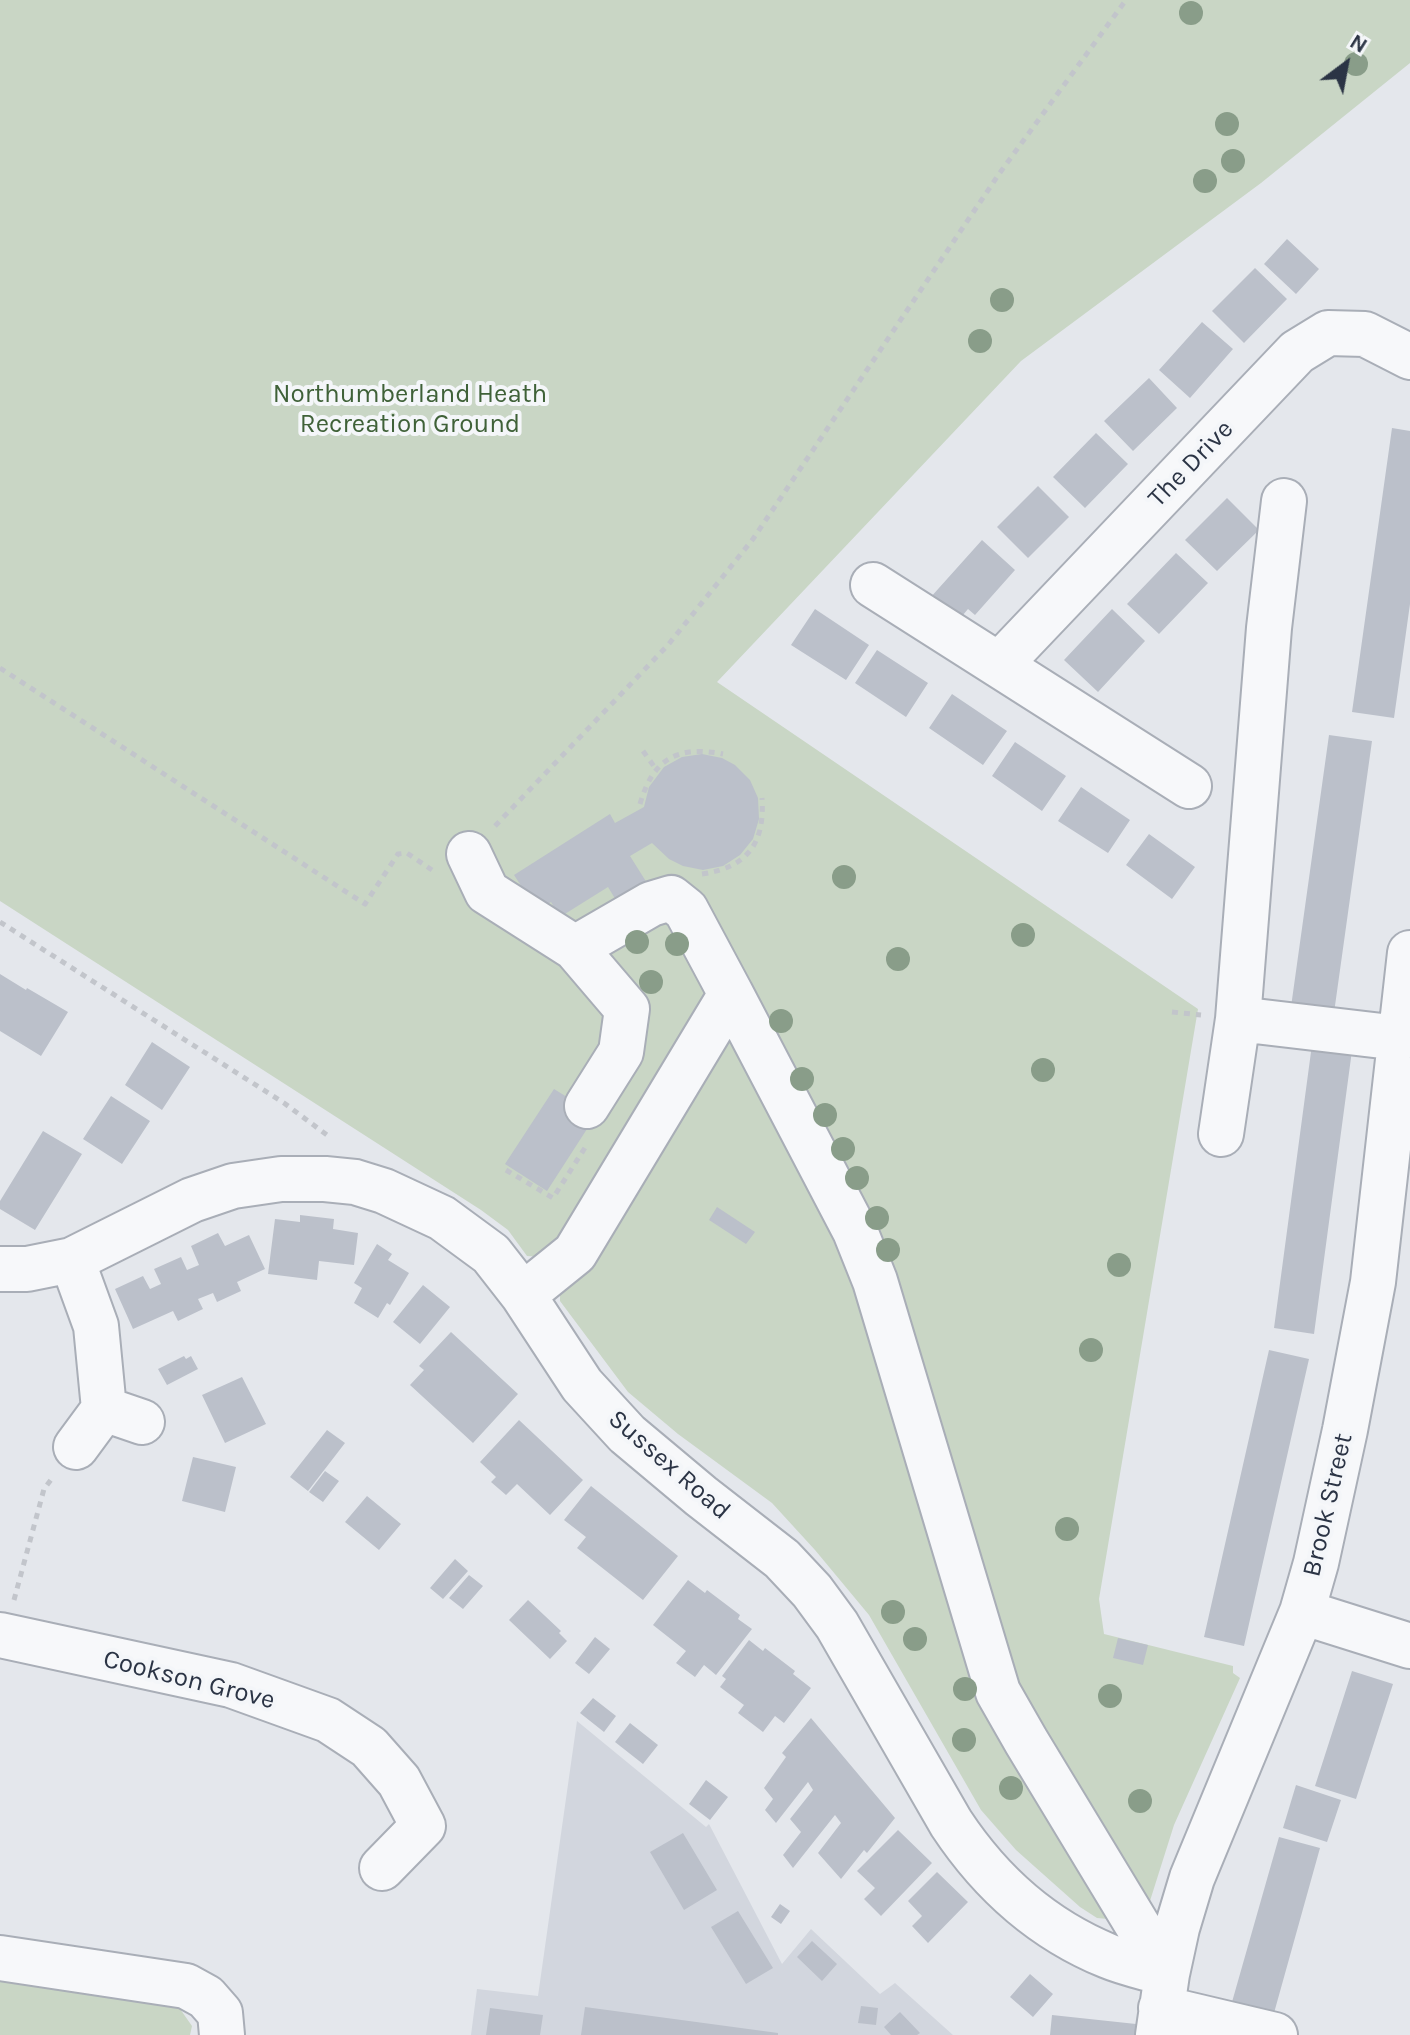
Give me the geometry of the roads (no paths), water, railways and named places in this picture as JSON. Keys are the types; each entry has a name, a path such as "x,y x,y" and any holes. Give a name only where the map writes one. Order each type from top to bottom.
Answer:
{"street":[{"name":"The Drive","path":"999,665 1297,352 1328,333 1365,334 1410,357"},
{"path":"1221,1134 1238,1019 1269,628 1284,501"},
{"path":"873,585 1189,786"},
{"path":"469,854 487,892 575,948 627,1009 621,1052 587,1106"},
{"path":"575,948 651,904 671,898 686,910 855,1231 875,1281 998,1692 1042,1767 1162,2005"},
{"name":"Brook Street","path":"1162,2005 1177,1928 1192,1878 1302,1612 1316,1563 1373,1282 1410,953"},
{"path":"523,1295 575,1253 731,994"},
{"path":"1238,1019 1399,1038"},
{"name":"Sussex Road","path":"0,1269 27,1269 72,1260 192,1200 233,1186 281,1179 355,1182 384,1191 442,1218 491,1254 523,1295 582,1385 627,1434 782,1559 812,1591 837,1625 951,1823 970,1852 1005,1890 1069,1938 1110,1957 1162,2005 1275,2035"},
{"path":"72,1260 123,1415 76,1447"},
{"path":"1302,1612 1410,1646"},
{"name":"Cookson Grove","path":"2,1636 231,1685 328,1720 369,1747 439,1832 382,1868"},
{"path":"0,1958 186,1986 206,1997 220,2013 222,2035"}],"park label":[{"name":"Northumberland Heath Recreation Ground","path":"410,410"}]}
